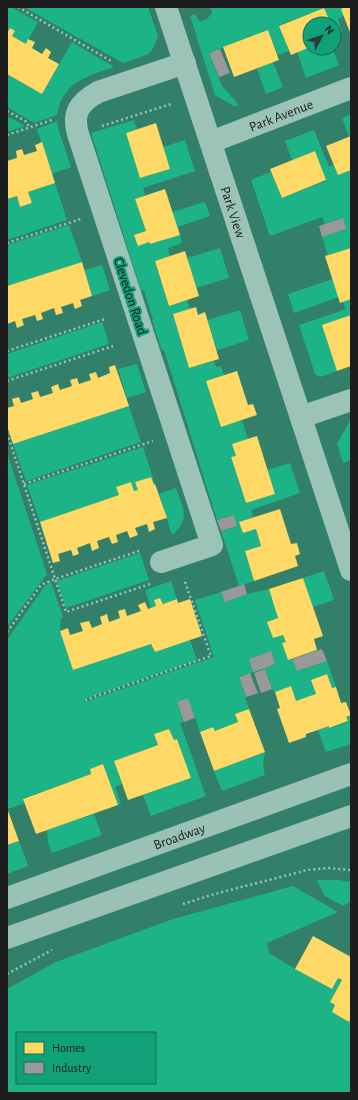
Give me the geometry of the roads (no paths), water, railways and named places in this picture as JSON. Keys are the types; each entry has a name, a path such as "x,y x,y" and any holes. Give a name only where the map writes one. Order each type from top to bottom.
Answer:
{"highway":[{"name":"Broadway","path":"7,898 351,774"},
{"path":"7,938 350,818"}],"street":[{"name":"Park View","path":"166,7 351,570"},
{"name":"Clevedon Road","path":"161,562 212,545 75,121 82,104 98,92 185,63"},
{"name":"Park Avenue","path":"211,142 351,88"},
{"path":"301,417 351,400"}]}
